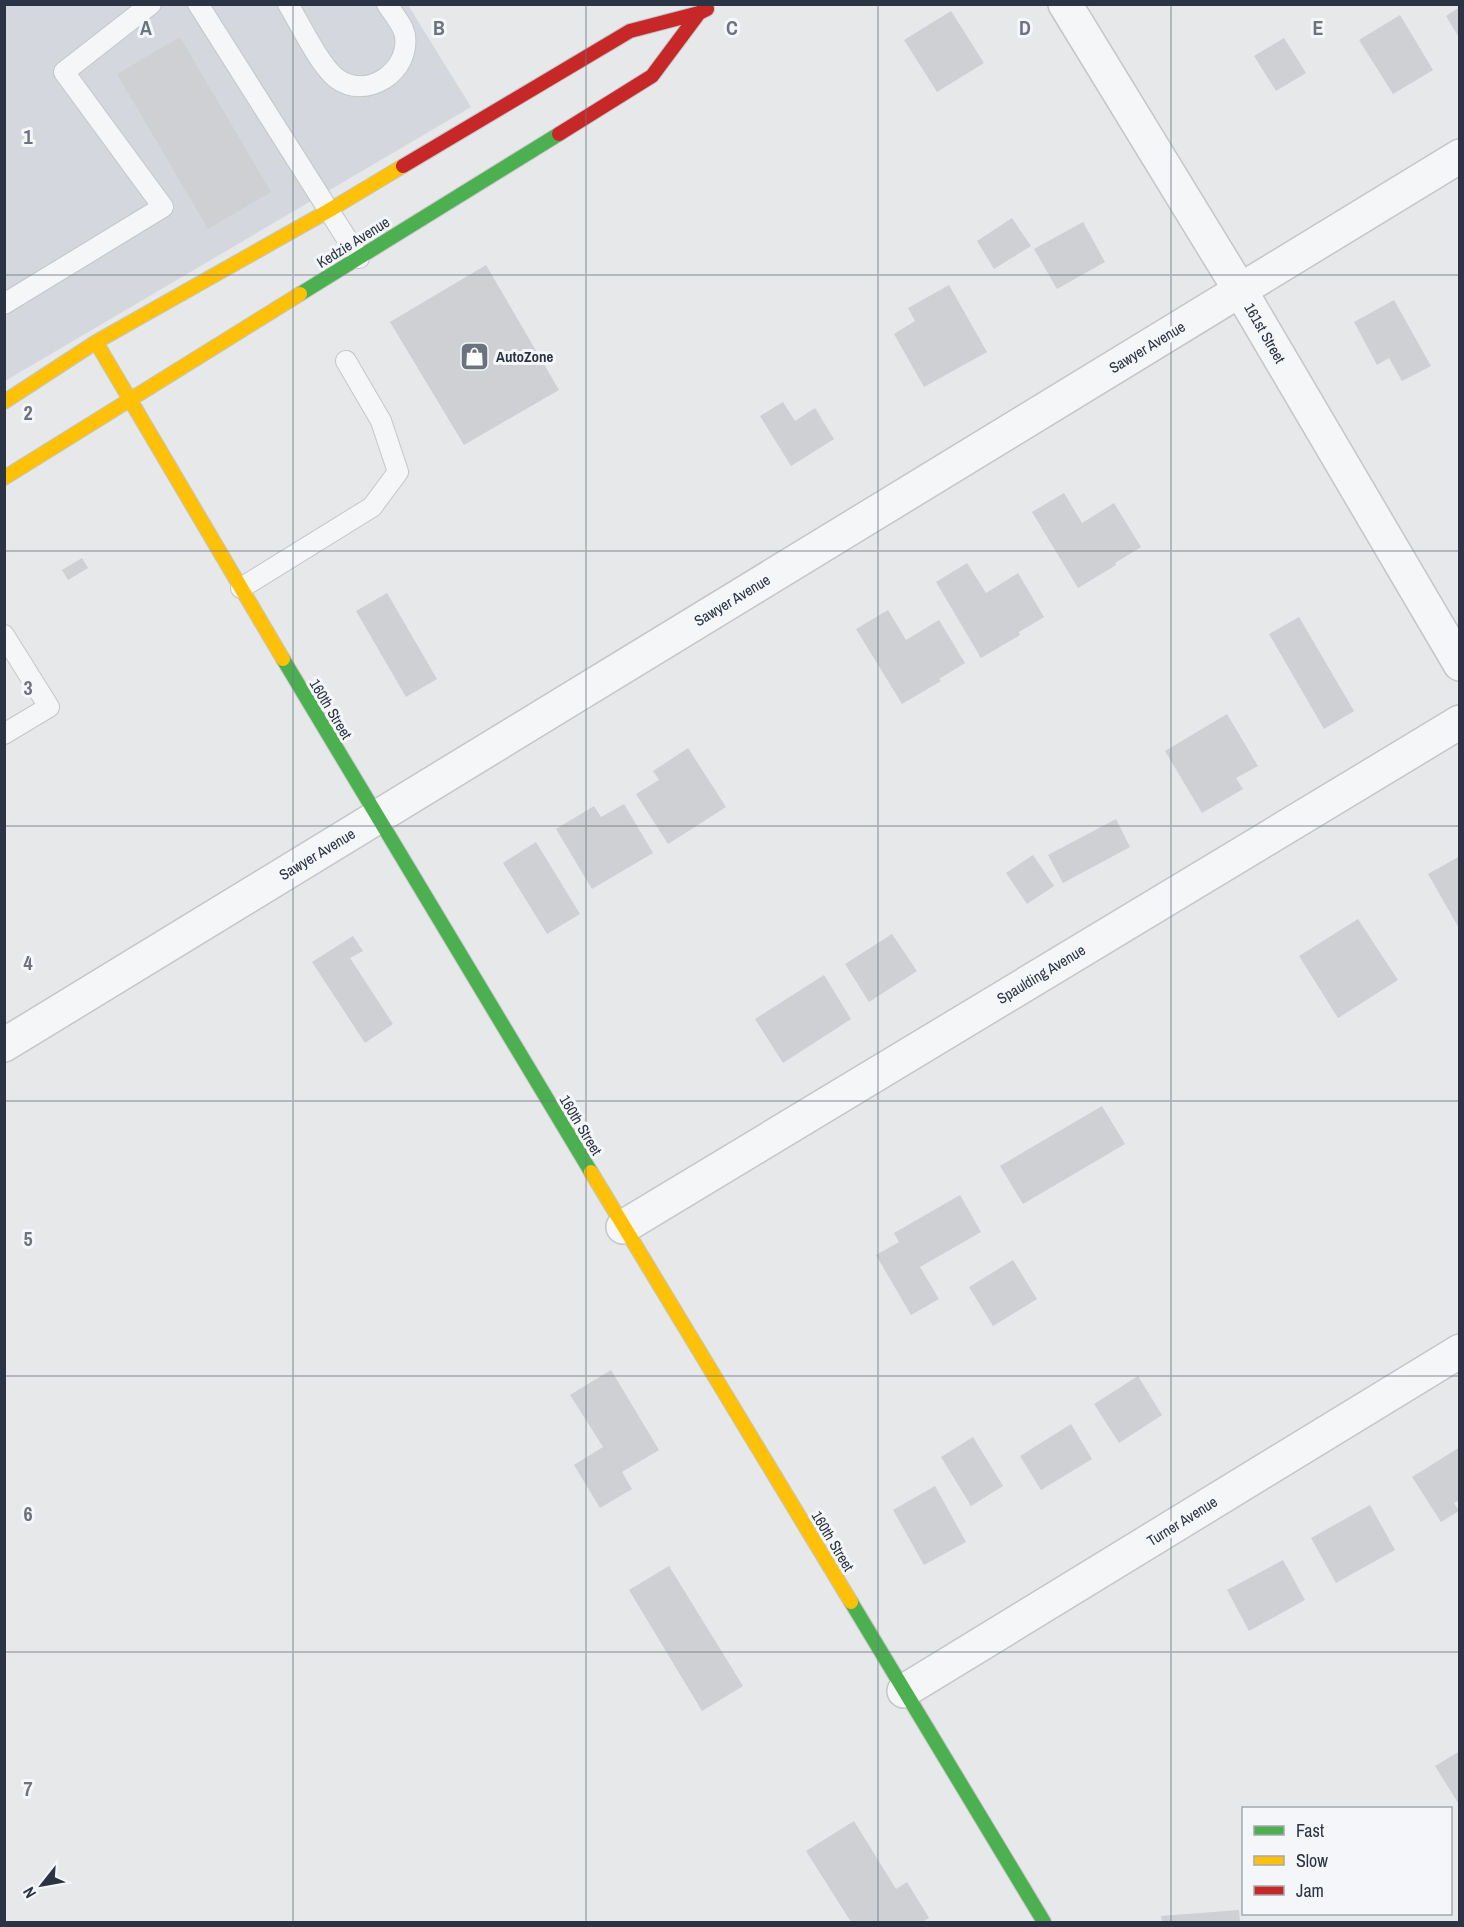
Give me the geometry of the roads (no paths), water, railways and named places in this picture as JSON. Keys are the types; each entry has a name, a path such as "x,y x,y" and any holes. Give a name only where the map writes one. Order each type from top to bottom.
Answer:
{"street":[{"name":"161st Street","path":"1065,4 1240,290 1460,663"},
{"name":"Kedzie Avenue","path":"4,402 96,342 328,212 630,31 702,7"},
{"name":"Kedzie Avenue","path":"4,478 652,76 702,7"},
{"name":"Sawyer Avenue","path":"4,1044 1460,156"},
{"name":"160th Street","path":"96,342 377,818 1044,1923"},
{"name":"Spaulding Avenue","path":"623,1227 1460,722"},
{"name":"Turner Avenue","path":"904,1691 1460,1351"}],"lane":[{"path":"4,304 163,207 64,72 151,4"},
{"path":"198,4 359,258"},
{"path":"288,4 327,69 338,79 351,85 366,86 380,82 392,74 401,62 406,48 405,33 387,4"},
{"path":"241,588 372,507 398,472 381,421 346,361"},
{"path":"4,635 49,707 4,734"}],"place":[{"name":"AutoZone","path":"475,356"}]}
